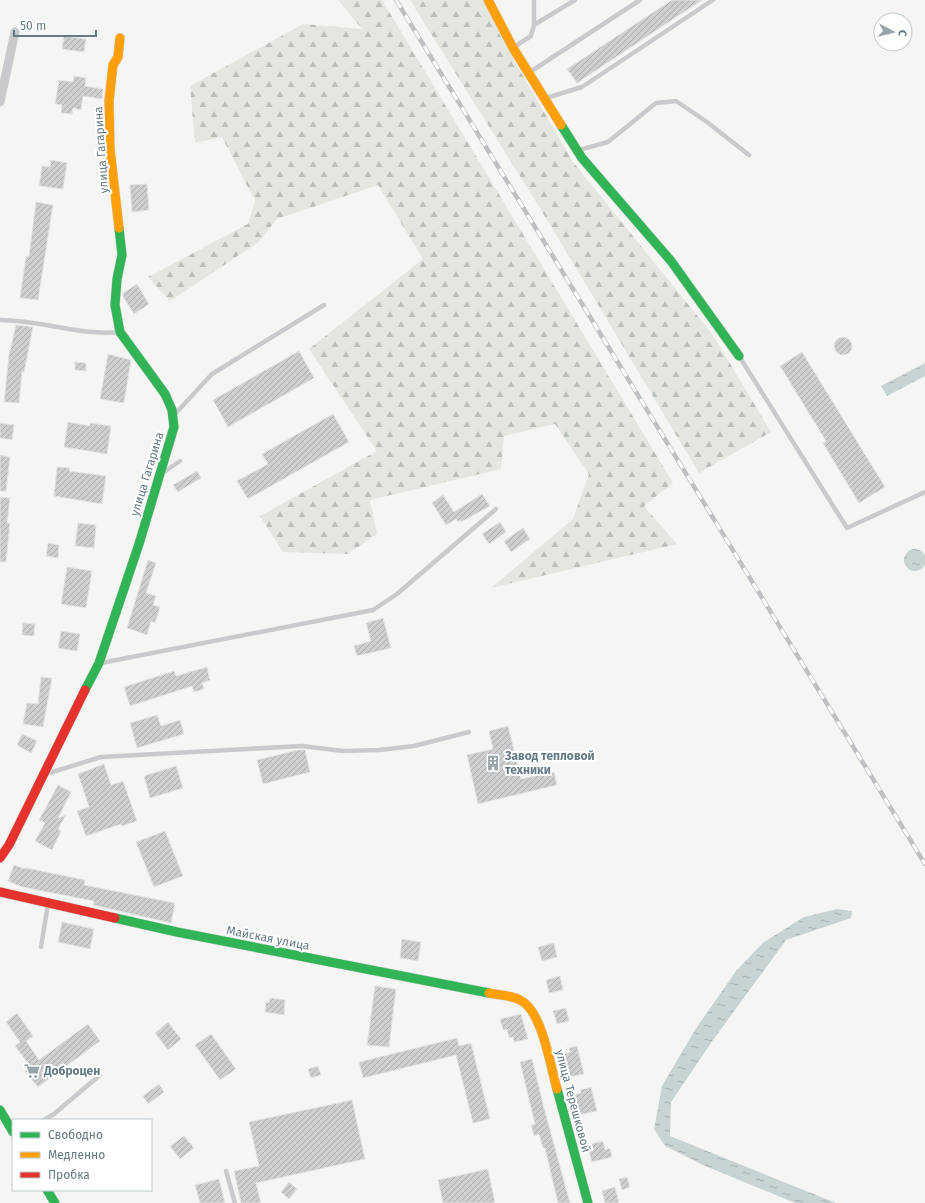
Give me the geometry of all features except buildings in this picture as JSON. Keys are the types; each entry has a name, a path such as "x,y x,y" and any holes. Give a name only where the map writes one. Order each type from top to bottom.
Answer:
{"street":[{"path":"488,0 513,48 577,151 671,262 739,356"},
{"path":"0,102 15,32"},
{"name":"улица Гагарина","path":"0,858 9,846 42,775 99,663 139,544 174,427 173,416 165,394 120,332 115,305 117,279 122,255 110,149 109,101 113,65 118,57 120,38"},
{"name":"Майская улица","path":"0,892 177,932 519,999 531,1007"},
{"name":"улица Терешковой","path":"531,1007 538,1020 588,1203"},
{"path":"0,1110 12,1130"},
{"path":"48,1191 55,1203"}],"lane":[{"path":"513,48 531,36 534,25 534,0"},
{"path":"534,25 575,0"},
{"path":"529,73 640,0"},
{"path":"545,98 582,88 713,0"},
{"path":"577,151 608,142 656,104 676,101 707,122 749,155"},
{"path":"173,416 212,374 324,305"},
{"path":"0,320 18,320 99,334 120,332"},
{"path":"739,356 847,528 925,492"},
{"path":"159,476 180,461"},
{"path":"99,663 373,610 397,594 496,509"},
{"path":"42,775 101,757 302,746 343,751 379,750 414,746 469,732"},
{"path":"41,947 48,904"},
{"path":"46,1119 54,1114 100,1075"},
{"path":"226,1171 235,1203"}],"green space":[{"path":"338,0 382,0 673,483 644,506 677,544 491,588 573,519 589,474 555,424 504,436 501,469 370,500 377,534 348,554 283,552 260,516 377,451 309,349 423,259 378,185 277,219 259,242 170,301 148,277 248,224 255,201 222,137 195,143 190,86 303,24 362,29"},
{"path":"410,0 482,0 507,48 573,162 713,335 771,432 699,473 546,218"}],"water":[{"path":"925,363 925,376 887,396 881,386"},
{"path":"915,549 923,552 926,560 923,568 915,571 907,568 904,560 907,552"},
{"path":"837,909 852,911 851,918 786,940 713,1040 671,1102 670,1136 836,1203 795,1203 703,1165 665,1146 654,1129 662,1086 695,1030 736,971 764,942 804,917"}],"railway":[{"path":"396,0 925,864"}],"traffic: fast":[{"path":"561,125 582,158 671,261 739,356"},
{"path":"85,690 99,663 139,544 174,427 172,410 165,394 120,332 115,305 117,279 122,255 119,228"},
{"path":"115,918 177,932 489,993"},
{"path":"557,1089 588,1203"},
{"path":"0,1110 12,1130"},
{"path":"48,1191 55,1203"}],"traffic: slow":[{"path":"488,0 513,48 561,125"},
{"path":"119,228 110,149 109,101 113,65 118,57 120,38"},
{"path":"489,993 516,998 528,1006 540,1026 557,1089"}],"traffic: jam":[{"path":"0,858 9,845 85,690"},
{"path":"0,892 115,918"}],"place":[{"name":"Завод тепловой техники","path":"493,763"},
{"name":"Доброцен","path":"32,1071"}]}
